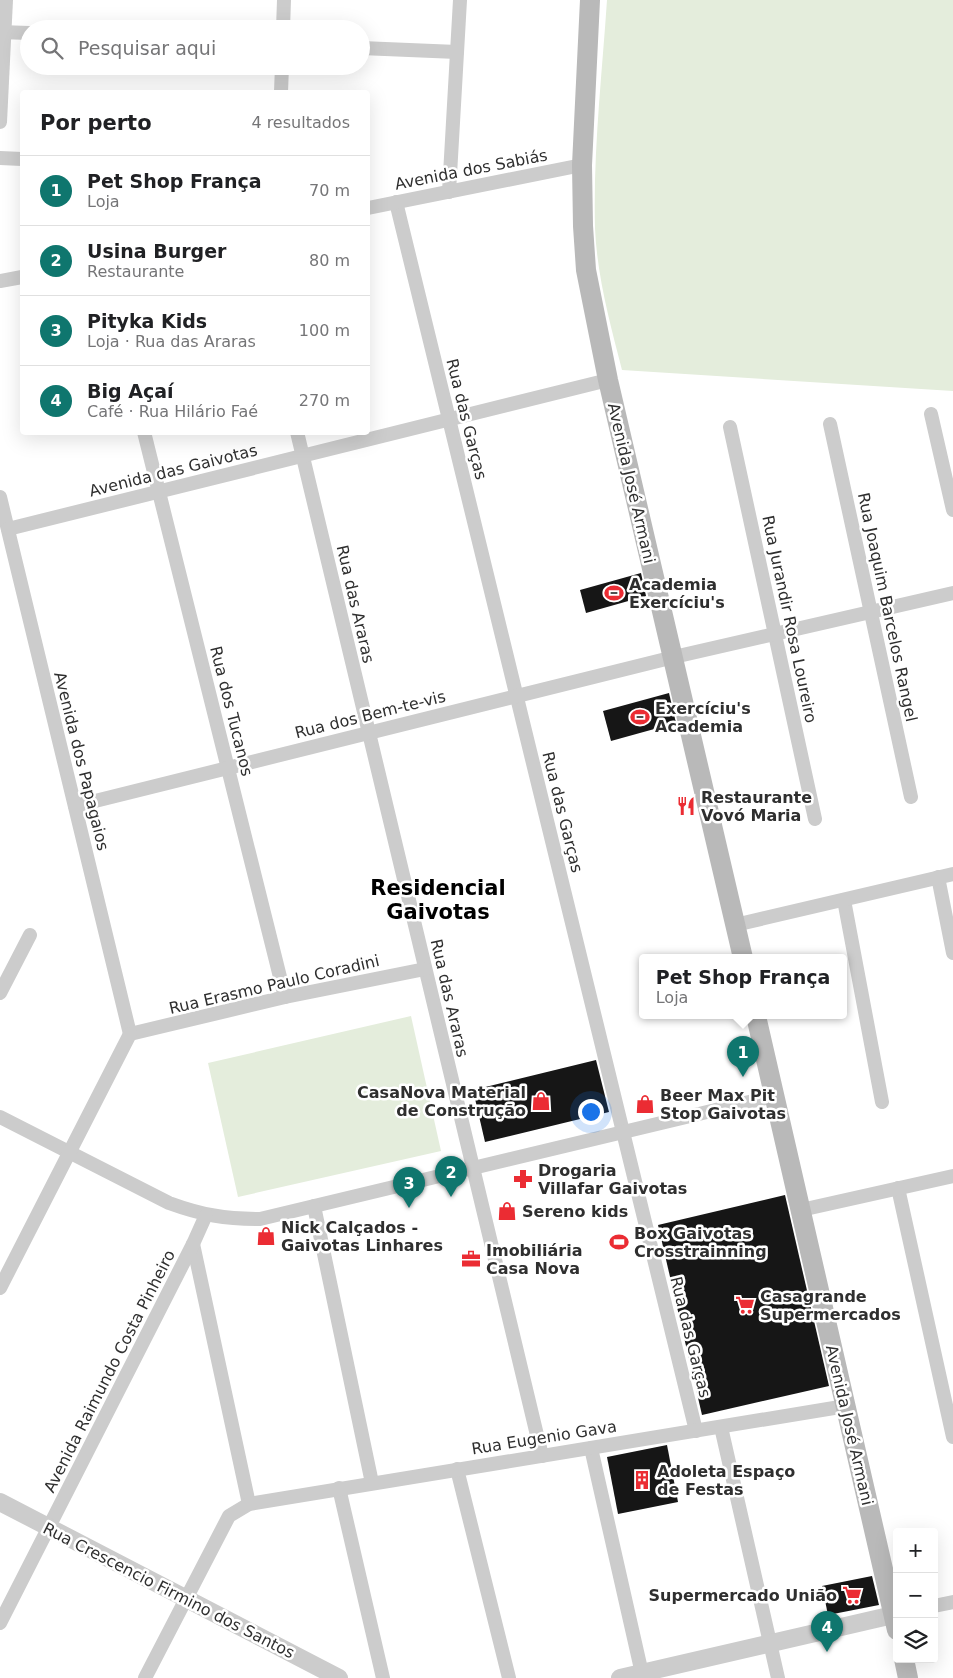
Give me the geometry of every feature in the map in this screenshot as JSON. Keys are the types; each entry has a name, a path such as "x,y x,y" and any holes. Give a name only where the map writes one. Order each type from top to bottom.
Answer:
{"main road":[{"name":"Avenida José Armani","path":"590,0 582,165 582,226 586,270 608,380 742,954"},
{"name":"Avenida José Armani","path":"757,1019 896,1618"},
{"path":"905,1663 908,1678"}],"street":[{"path":"0,122 2,32 6,0"},
{"path":"283,20 284,0"},
{"path":"449,192 460,0"},
{"path":"2,32 20,33"},
{"path":"370,48 457,52"},
{"path":"281,90 282,75"},
{"path":"0,158 20,158"},
{"name":"Avenida dos Sabiás","path":"370,208 582,165"},
{"name":"Rua das Garças","path":"396,202 696,1431"},
{"path":"0,281 20,277"},
{"name":"Avenida das Gaivotas","path":"8,528 608,380"},
{"path":"932,414 953,510"},
{"name":"Rua Joaquim Barcelos Rangel","path":"830,424 911,797"},
{"name":"Rua Jurandir Rosa Loureiro","path":"730,427 815,818"},
{"name":"Rua dos Tucanos","path":"145,435 285,997"},
{"name":"Rua das Araras","path":"298,435 542,1456"},
{"name":"Avenida dos Papagaios","path":"0,497 130,1034"},
{"name":"Rua dos Bem-te-vis","path":"75,806 674,657 953,593"},
{"path":"735,925 953,874"},
{"path":"938,877 953,953"},
{"path":"844,900 882,1102"},
{"path":"0,993 30,935"},
{"name":"Rua Erasmo Paulo Coradini","path":"130,1034 285,997 425,969"},
{"path":"0,1288 130,1034"},
{"path":"0,1117 169,1203 228,1219 260,1219 774,1096"},
{"path":"801,1210 953,1176"},
{"path":"898,1188 953,1437"},
{"path":"314,1206 372,1483"},
{"name":"Avenida Raimundo Costa Pinheiro","path":"0,1624 193,1244 206,1214"},
{"path":"145,1678 185,1598 230,1516 249,1504 193,1244"},
{"name":"Rua Eugenio Gava","path":"249,1504 846,1406"},
{"path":"721,1426 778,1678"},
{"path":"591,1448 642,1675"},
{"path":"458,1469 509,1678"},
{"path":"339,1488 382,1678"},
{"name":"Rua Crescencio Firmino dos Santos","path":"0,1502 338,1678"},
{"path":"938,1605 953,1602"},
{"path":"620,1678 642,1675 770,1644 893,1621"}],"green space":[{"path":"607,0 953,0 953,391 622,370 601,282 595,228 597,142"},
{"path":"411,1016 441,1151 238,1197 208,1063"}],"building":[{"name":"Academia Exercíciu's","path":"641,573 646,596 586,613 580,590"},
{"name":"Exercíciu's Academia","path":"669,693 676,723 611,741 603,711"},
{"name":"CasaNova Material de Construção","path":"596,1060 609,1112 485,1142 473,1090"},
{"name":"Casagrande Supermercados","path":"785,1195 829,1386 702,1415 658,1225"},
{"name":"Adoleta Espaço de Festas","path":"667,1445 678,1502 618,1514 607,1457"},
{"name":"Supermercado União","path":"872,1576 879,1605 828,1615 822,1586"}],"place":[{"name":"Academia Exercíciu's","path":"614,593"},
{"name":"Exercíciu's Academia","path":"640,717"},
{"name":"Restaurante Vovó Maria","path":"686,806"},
{"name":"Pet Shop França","path":"743,1077"},
{"name":"CasaNova Material de Construção","path":"541,1101"},
{"name":"Beer Max Pit Stop Gaivotas","path":"645,1104"},
{"name":"Drogaria Villafar Gaivotas","path":"523,1179"},
{"name":"Usina Burger","path":"451,1197"},
{"name":"Pityka Kids","path":"409,1208"},
{"name":"Sereno kids","path":"507,1211"},
{"name":"Nick Calçados - Gaivotas Linhares","path":"266,1236"},
{"name":"Box Gaivotas Crosstrainning","path":"619,1242"},
{"name":"Imobiliária Casa Nova","path":"471,1259"},
{"name":"Casagrande Supermercados","path":"745,1305"},
{"name":"Adoleta Espaço de Festas","path":"642,1480"},
{"name":"Supermercado União","path":"852,1595"},
{"name":"Big Açaí","path":"827,1652"}],"district":[{"name":"Residencial Gaivotas","path":"438,900"}]}
